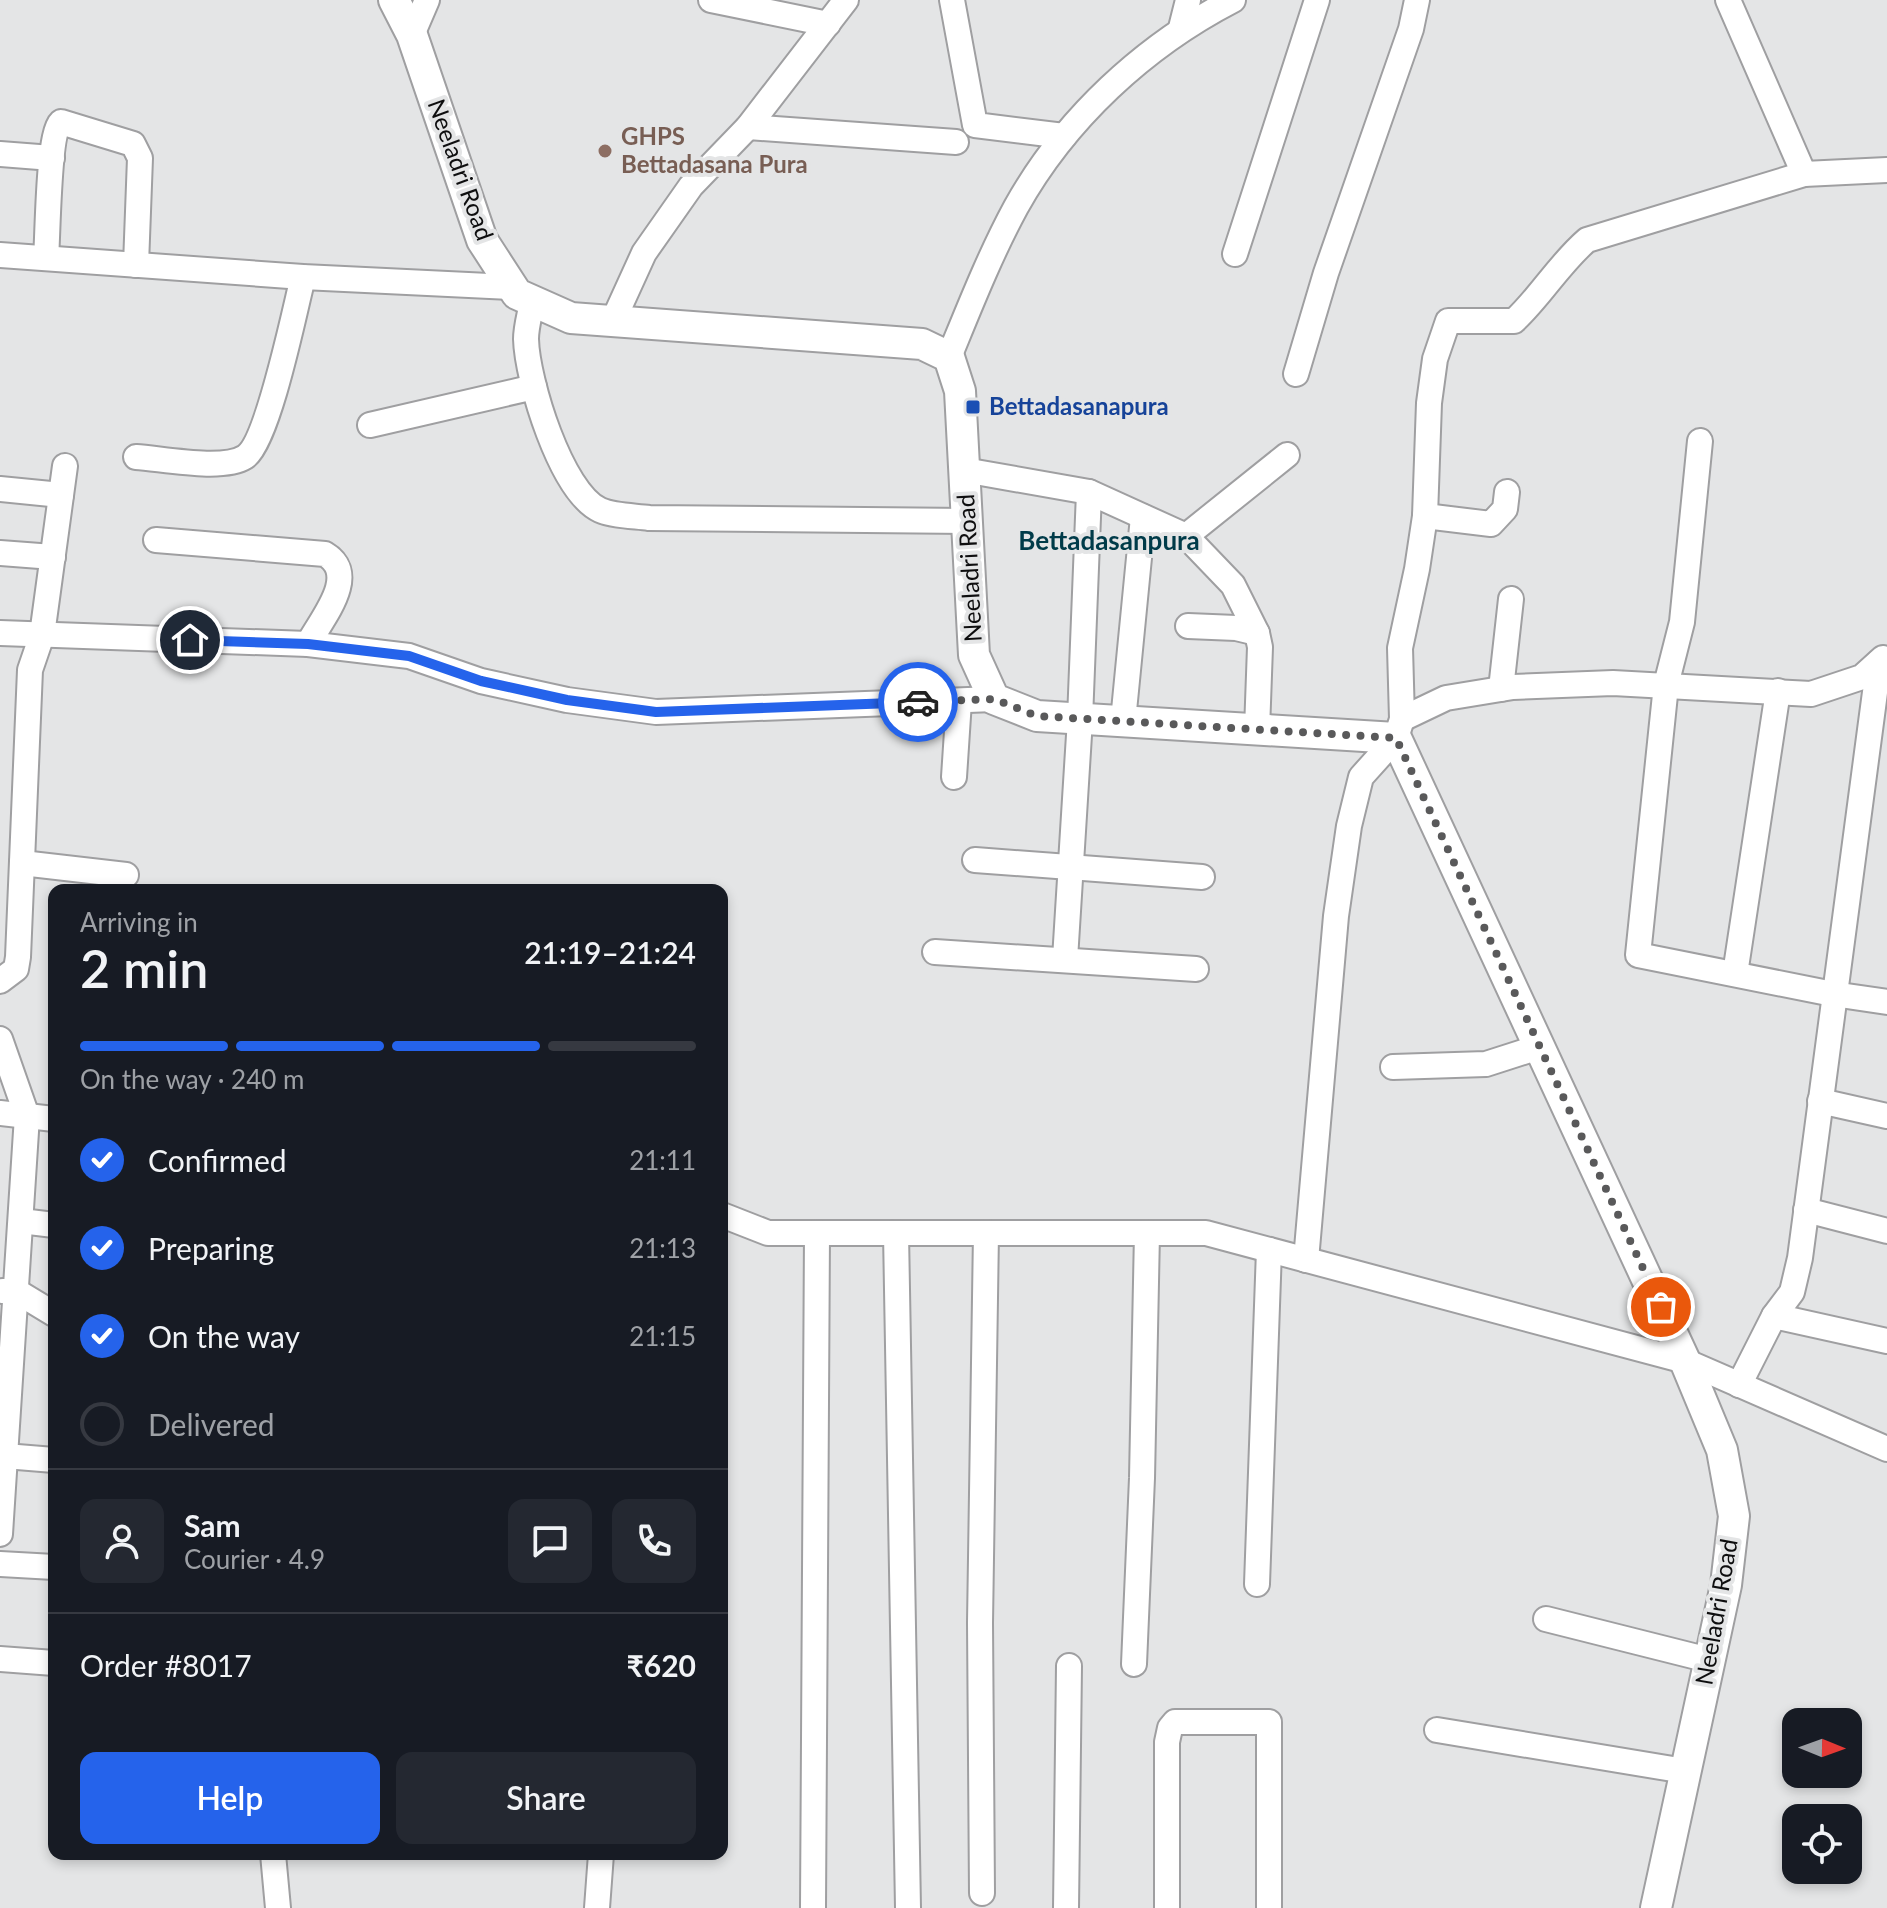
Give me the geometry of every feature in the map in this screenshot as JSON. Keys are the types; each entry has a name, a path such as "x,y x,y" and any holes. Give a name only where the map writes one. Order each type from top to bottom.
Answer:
{"main road":[{"name":"Neeladri Road","path":"394,0 412,35 482,240 522,295"},
{"path":"522,295 571,318 922,344 949,357"},
{"name":"Neeladri Road","path":"949,357 960,391 974,655 994,699"},
{"path":"994,699 1037,716 1257,730 1399,729"},
{"name":"Neeladri Road","path":"1399,729 1539,1047 1685,1361 1722,1450 1734,1516 1726,1585 1656,1908"}],"street":[{"path":"412,35 427,0"},
{"path":"711,0 828,24"},
{"path":"613,321 644,253 683,197 748,127 846,0"},
{"path":"952,0 975,125 1064,136"},
{"path":"1181,28 1188,0"},
{"path":"949,357 979,284 1017,205 1064,136 1115,82 1181,28 1233,0"},
{"path":"1235,254 1317,0"},
{"path":"1296,374 1326,273 1411,29 1417,0"},
{"path":"1728,0 1804,174"},
{"path":"46,258 52,158 56,128 61,122 133,144 140,158 136,265"},
{"path":"748,127 956,142"},
{"path":"0,154 52,158"},
{"path":"1399,729 1400,648 1425,516 1429,403 1435,359 1448,321 1514,321 1532,304 1569,255 1587,240 1804,174 1887,170"},
{"path":"0,255 522,295 534,387 554,445 575,488 600,510 649,518 968,521"},
{"path":"136,457 226,464 247,456 258,442 268,412 303,277"},
{"path":"370,425 534,387"},
{"path":"1700,441 1682,622 1666,685 1638,955 1887,1002"},
{"path":"1186,536 1287,455"},
{"path":"0,981 16,969 30,670 42,635 65,466"},
{"path":"964,470 1089,492 1186,536 1233,585 1257,633 1260,660 1257,730"},
{"path":"0,489 61,495"},
{"path":"1065,959 1080,719 1089,492"},
{"path":"1425,516 1491,524 1505,509 1507,492"},
{"path":"1123,721 1143,517"},
{"path":"156,540 325,554 335,560 341,578 337,593 308,644"},
{"path":"0,553 53,557"},
{"path":"1501,689 1511,599"},
{"path":"1188,626 1236,628 1257,633"},
{"path":"0,633 308,644 409,656 481,681 567,700 656,712 994,699"},
{"path":"1306,1260 1336,916 1349,826 1361,777 1399,729 1446,698 1501,689 1613,683 1811,694 1862,677 1883,658"},
{"path":"1739,1385 1774,1316 1792,1292 1883,658"},
{"path":"1735,974 1778,691"},
{"path":"954,777 959,701"},
{"path":"975,860 1202,877"},
{"path":"22,863 126,875"},
{"path":"935,952 1196,969"},
{"path":"0,1039 27,1116 21,1221 8,1291 0,1534"},
{"path":"1393,1067 1486,1064 1539,1047"},
{"path":"1820,1101 1887,1116"},
{"path":"0,1113 48,1118"},
{"path":"1806,1210 1887,1231"},
{"path":"728,1217 768,1233 1206,1233 1685,1361 1887,1449"},
{"path":"21,1221 48,1224"},
{"path":"813,1908 817,1233"},
{"path":"896,1233 908,1908"},
{"path":"982,1893 980,1623 986,1233"},
{"path":"1134,1664 1147,1233"},
{"path":"1257,1584 1269,1250"},
{"path":"8,1291 48,1311"},
{"path":"1774,1316 1887,1341"},
{"path":"4,1446 48,1458"},
{"path":"0,1564 48,1567"},
{"path":"1546,1619 1709,1660"},
{"path":"0,1659 48,1663"},
{"path":"1066,1908 1069,1666"},
{"path":"1167,1908 1167,1742 1170,1728 1175,1722 1269,1722 1269,1908"},
{"path":"1437,1730 1685,1771"},
{"path":"274,1860 278,1908"},
{"path":"597,1908 601,1860"}],"way so far":[{"path":"918,702 994,699 1037,716 1396,738 1661,1307"}],"place":[{"name":"GHPS Bettadasana Pura","path":"605,151"},
{"name":"Bettadasanapura","path":"973,407"}],"district":[{"name":"Bettadasanpura","path":"1109,541"}],"route":[{"path":"190,640 308,644 409,656 481,681 567,700 656,712 918,702"}]}
